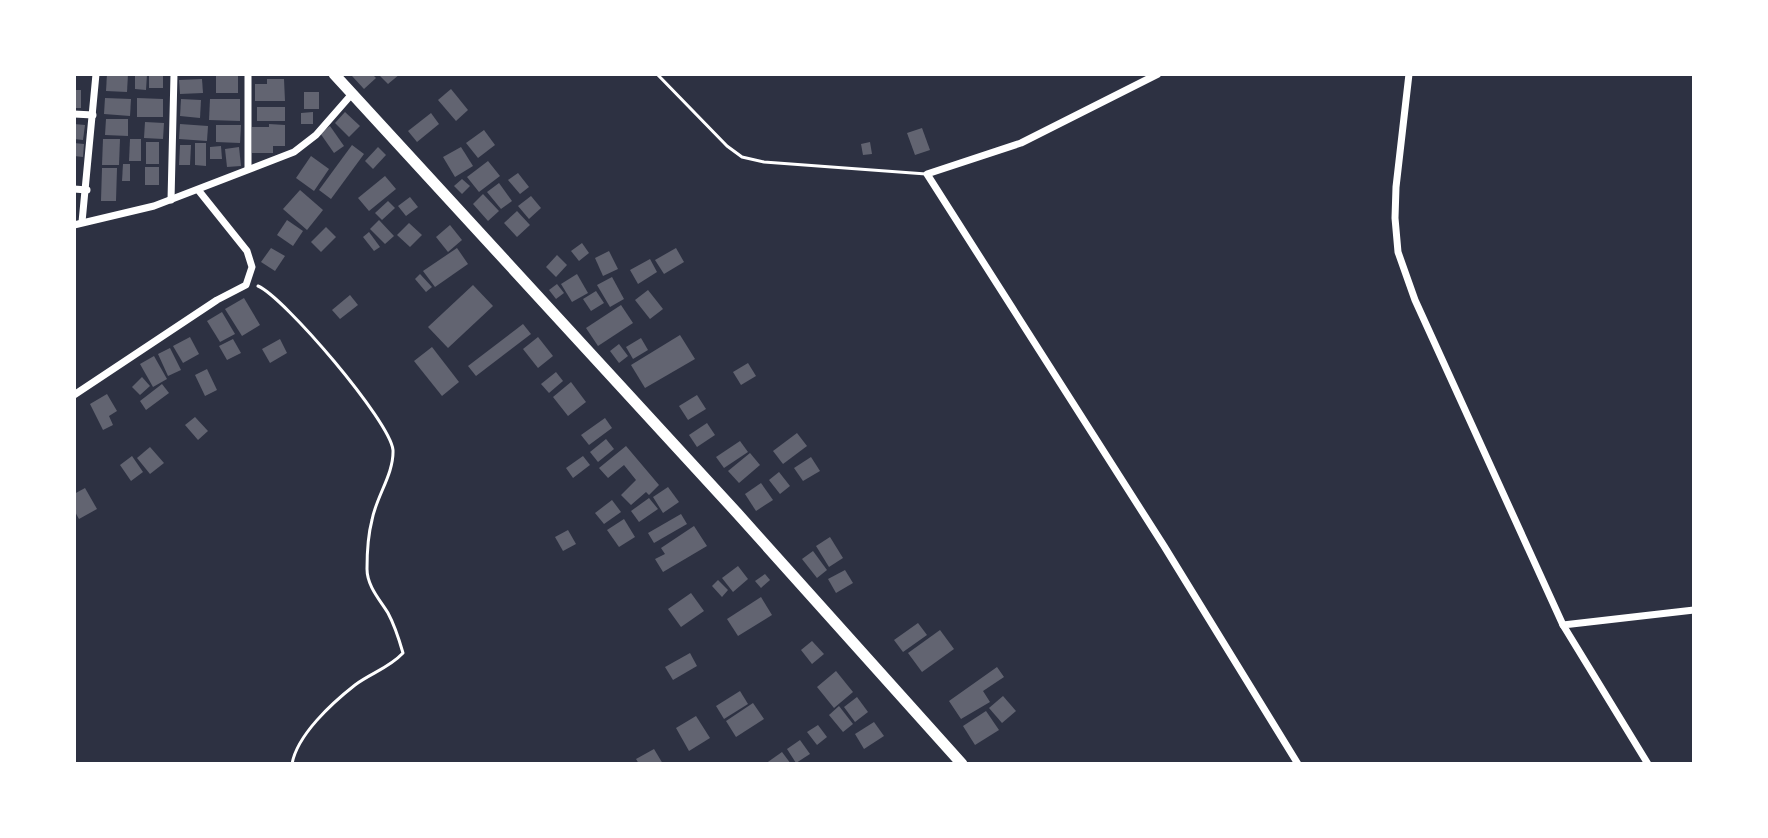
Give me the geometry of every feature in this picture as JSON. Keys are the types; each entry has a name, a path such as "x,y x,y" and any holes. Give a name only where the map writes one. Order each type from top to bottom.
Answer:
{"highway":[{"path":"338,75 351,95 737,513 962,764"}],"street":[{"path":"96,74 87,190 78,224 118,216 199,191 294,152 316,135 351,95"},
{"path":"171,200 174,74"},
{"path":"248,74 248,169"},
{"path":"1158,74 1021,143 927,174 1164,546 1298,764"},
{"path":"1409,74 1396,187 1398,252 1415,300 1563,625 1648,764"},
{"path":"74,114 93,115"},
{"path":"74,189 87,190"},
{"path":"74,395 217,300 246,285 251,273 247,251 199,191"},
{"path":"1563,625 1694,610"}],"lane":[{"path":"657,74 727,146 742,157 764,162 927,174"}],"path":[{"path":"246,285 260,286 278,299 311,335 371,407 387,430 393,450 372,519 367,573 374,593 397,633 403,653 392,665 356,685 333,705 294,750 292,764"}],"building":[{"path":"107,74 128,74 127,92 106,91"},
{"path":"135,74 147,74 146,90 135,89"},
{"path":"149,74 163,74 163,88 149,88"},
{"path":"216,74 238,74 238,93 216,93"},
{"path":"372,74 376,78 364,89 352,76"},
{"path":"378,74 400,74 388,84"},
{"path":"202,79 203,93 180,94 179,80"},
{"path":"267,79 284,79 285,101 255,101 255,84 267,84"},
{"path":"451,89 468,110 456,121 438,100"},
{"path":"74,90 81,90 81,108 74,108"},
{"path":"304,92 319,92 319,109 304,109"},
{"path":"105,98 131,99 130,116 104,114"},
{"path":"137,98 163,99 163,117 137,117"},
{"path":"181,99 201,100 200,118 180,116"},
{"path":"210,99 240,99 240,121 209,120"},
{"path":"257,107 285,107 285,121 257,121"},
{"path":"313,112 313,124 301,124 301,113"},
{"path":"345,112 360,126 349,137 335,123"},
{"path":"431,113 439,124 417,142 408,131"},
{"path":"106,119 128,119 128,136 105,135"},
{"path":"145,122 164,123 163,139 144,138"},
{"path":"74,124 85,125 83,140 74,139"},
{"path":"180,124 208,126 207,141 179,139"},
{"path":"269,124 285,125 285,146 273,146 273,153 252,153 252,127 269,127"},
{"path":"216,125 241,125 240,143 216,142"},
{"path":"330,126 344,146 334,153 320,133"},
{"path":"922,128 930,150 915,155 907,133"},
{"path":"484,130 495,145 478,158 466,143"},
{"path":"103,139 120,139 119,165 102,165"},
{"path":"130,139 141,139 141,161 129,161"},
{"path":"146,142 159,142 159,164 146,164"},
{"path":"870,142 872,154 863,155 861,144"},
{"path":"74,143 84,144 83,157 74,156"},
{"path":"195,143 206,143 206,166 195,165"},
{"path":"180,145 191,145 190,165 179,165"},
{"path":"352,145 364,154 331,199 319,190"},
{"path":"221,146 222,159 210,159 210,147"},
{"path":"239,147 241,166 227,167 225,149"},
{"path":"378,147 386,155 373,169 365,161"},
{"path":"461,147 473,166 455,177 443,157"},
{"path":"311,156 329,169 314,191 296,178"},
{"path":"488,161 500,176 479,192 467,177"},
{"path":"123,164 130,164 130,181 122,181"},
{"path":"145,167 159,167 159,185 145,185"},
{"path":"102,168 117,168 116,201 101,201"},
{"path":"518,173 529,187 520,194 508,180"},
{"path":"385,176 396,189 369,211 358,198"},
{"path":"462,179 470,186 462,194 454,186"},
{"path":"499,183 512,201 501,209 487,192"},
{"path":"300,190 323,210 307,230 283,209"},
{"path":"483,194 499,211 488,221 473,204"},
{"path":"531,196 541,208 529,219 518,206"},
{"path":"410,197 418,207 406,216 398,206"},
{"path":"388,201 395,208 382,220 375,213"},
{"path":"517,211 530,225 517,237 504,223"},
{"path":"287,220 303,231 293,246 277,235"},
{"path":"379,220 394,236 385,244 370,229"},
{"path":"409,223 422,235 410,247 397,235"},
{"path":"450,225 462,240 448,252 436,237"},
{"path":"326,227 336,237 321,252 311,242"},
{"path":"369,232 380,247 374,251 363,237"},
{"path":"582,243 589,253 579,261 571,251"},
{"path":"271,248 285,256 275,271 261,262"},
{"path":"457,248 468,264 435,287 423,271"},
{"path":"676,248 684,262 664,274 655,260"},
{"path":"609,251 618,269 603,276 595,258"},
{"path":"557,255 567,265 556,277 546,267"},
{"path":"650,259 657,272 638,284 630,270"},
{"path":"420,274 432,287 426,292 415,279"},
{"path":"577,274 588,293 572,302 561,284"},
{"path":"612,277 624,299 610,307 597,285"},
{"path":"557,284 564,293 556,299 549,290"},
{"path":"473,285 493,306 448,348 428,327"},
{"path":"648,290 663,309 650,319 635,300"},
{"path":"596,291 604,303 591,311 583,299"},
{"path":"350,295 358,305 340,319 332,310"},
{"path":"244,298 260,325 242,336 225,309"},
{"path":"621,305 633,323 598,346 586,328"},
{"path":"222,312 235,334 220,342 207,321"},
{"path":"523,324 531,334 476,376 468,366"},
{"path":"680,335 695,359 645,388 631,365"},
{"path":"190,337 199,354 183,363 173,346"},
{"path":"538,337 553,356 538,368 523,349"},
{"path":"641,338 648,350 633,359 626,347"},
{"path":"233,339 241,353 227,360 219,346"},
{"path":"280,339 287,353 270,363 262,349"},
{"path":"619,344 628,356 619,363 610,351"},
{"path":"432,347 459,382 442,396 414,361"},
{"path":"170,348 181,370 168,376 158,354"},
{"path":"154,356 167,379 153,387 140,364"},
{"path":"748,363 756,376 741,385 733,372"},
{"path":"207,369 217,390 205,396 195,375"},
{"path":"556,372 563,381 549,393 541,384"},
{"path":"142,377 150,386 140,395 132,387"},
{"path":"571,382 586,402 568,416 553,397"},
{"path":"162,384 169,393 146,410 140,401"},
{"path":"107,394 117,411 109,416 113,425 103,430 90,404"},
{"path":"697,395 706,409 688,420 679,406"},
{"path":"195,417 208,431 198,440 185,425"},
{"path":"605,418 612,428 589,445 581,435"},
{"path":"707,423 715,435 697,447 689,435"},
{"path":"797,433 807,446 783,464 773,451"},
{"path":"606,439 614,449 598,462 590,452"},
{"path":"740,441 748,452 724,468 716,457"},
{"path":"626,446 659,485 631,505 621,495 636,480 624,465 608,478 599,468"},
{"path":"150,447 164,463 150,474 137,458"},
{"path":"750,453 760,465 739,483 728,471"},
{"path":"132,456 143,472 131,481 120,465"},
{"path":"583,456 590,465 573,478 566,468"},
{"path":"811,457 820,471 803,481 794,468"},
{"path":"779,472 790,486 780,494 769,480"},
{"path":"761,483 773,500 756,511 745,494"},
{"path":"668,487 679,502 663,513 653,497"},
{"path":"85,488 97,509 79,519 74,510 74,494"},
{"path":"649,498 658,509 639,522 631,511"},
{"path":"612,500 621,512 604,524 595,513"},
{"path":"681,514 687,524 654,543 648,533"},
{"path":"624,519 635,537 619,547 607,530"},
{"path":"694,526 707,546 663,572 655,559 665,554 661,548"},
{"path":"568,530 576,544 563,551 555,537"},
{"path":"830,537 843,558 829,567 816,546"},
{"path":"813,551 827,570 817,578 802,559"},
{"path":"738,566 748,579 733,592 722,578"},
{"path":"845,570 853,583 836,593 828,579"},
{"path":"765,574 770,580 761,588 755,581"},
{"path":"718,580 728,590 722,597 712,586"},
{"path":"691,593 704,611 681,627 668,609"},
{"path":"761,597 772,615 738,636 727,619"},
{"path":"918,623 927,635 903,652 894,640"},
{"path":"940,630 954,649 922,672 908,653"},
{"path":"812,641 824,654 812,664 801,650"},
{"path":"690,653 697,666 673,680 665,667"},
{"path":"997,667 1004,677 983,691 990,702 961,719 949,701"},
{"path":"836,671 853,692 834,708 817,687"},
{"path":"740,691 748,704 724,719 716,706"},
{"path":"1003,696 1016,711 1002,723 989,708"},
{"path":"857,697 868,712 855,722 844,707"},
{"path":"753,703 764,719 736,737 726,721"},
{"path":"839,706 853,724 843,732 829,715"},
{"path":"986,711 999,730 975,745 963,726"},
{"path":"696,716 710,738 689,751 676,728"},
{"path":"874,722 884,736 864,749 855,734"},
{"path":"818,725 827,737 817,745 807,732"},
{"path":"800,740 810,754 796,763 787,749"},
{"path":"654,749 663,764 639,764 636,759"},
{"path":"782,752 791,764 765,764"}]}
